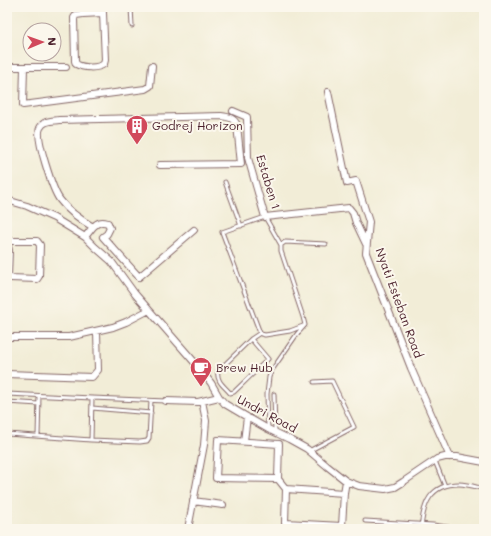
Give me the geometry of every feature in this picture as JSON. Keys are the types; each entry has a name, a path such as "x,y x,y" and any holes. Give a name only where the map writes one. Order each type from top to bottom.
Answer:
{"street":[{"path":"103,10 104,64 100,67 80,66 76,64 75,61 74,18 76,15 103,10"},
{"path":"24,67 23,105 145,89 150,86 152,66"},
{"path":"7,67 66,67"},
{"name":"Nyati Esteban Road","path":"328,92 347,184 356,182 369,222 366,253 411,368 450,457"},
{"name":"Estaben 1","path":"233,111 247,117 248,158 265,217 349,208 353,213 366,245"},
{"path":"93,227 79,219 67,209 54,191 39,136 39,129 43,123 58,120 222,116 227,116 236,122 241,164 160,165"},
{"name":"Undri Road","path":"7,200 27,206 54,218 85,237 111,261 135,294 196,364 225,404 309,451 346,481 359,486 386,489 395,487 404,482 437,459 457,457 484,462"},
{"path":"85,237 98,222 108,223 110,228 107,234 95,247"},
{"path":"103,237 139,277 194,230"},
{"path":"7,242 37,242 40,245 38,279 10,278 8,276 7,242"},
{"path":"7,337 69,337 97,331 126,322 149,310"},
{"path":"7,374 92,377 98,370 97,331"},
{"path":"166,401 202,401 219,397"},
{"path":"188,529 204,445 206,421 202,401"},
{"path":"244,441 247,417"},
{"path":"278,479 216,478 218,440 279,444 278,479 286,489 285,523 342,526 346,481"},
{"path":"286,489 344,493"},
{"path":"193,501 223,505"}],"lane":[{"path":"131,7 132,26"},
{"path":"225,182 241,226"},
{"path":"260,333 222,232 265,217 280,245 305,325"},
{"path":"280,245 285,242 326,244"},
{"path":"260,333 265,335 290,331 305,325"},
{"path":"268,428 267,394 269,377 272,370 305,325"},
{"path":"251,339 268,359 234,392 230,392 219,381 217,376 218,371 251,339 260,333"},
{"path":"309,451 354,427 332,381 314,382"},
{"path":"7,394 166,401"},
{"path":"274,394 275,432"},
{"path":"38,436 39,396"},
{"path":"91,440 92,398"},
{"path":"7,434 91,440 147,441 149,438 151,401"},
{"path":"7,402 39,404"},
{"path":"92,408 151,414"},
{"path":"435,461 446,486"},
{"path":"421,529 425,506 434,492 446,486 460,484 484,489"},
{"path":"365,521 422,524 460,529"}],"place":[{"name":"Godrej Horizon","path":"137,146"},
{"name":"Brew Hub","path":"201,388"}]}
